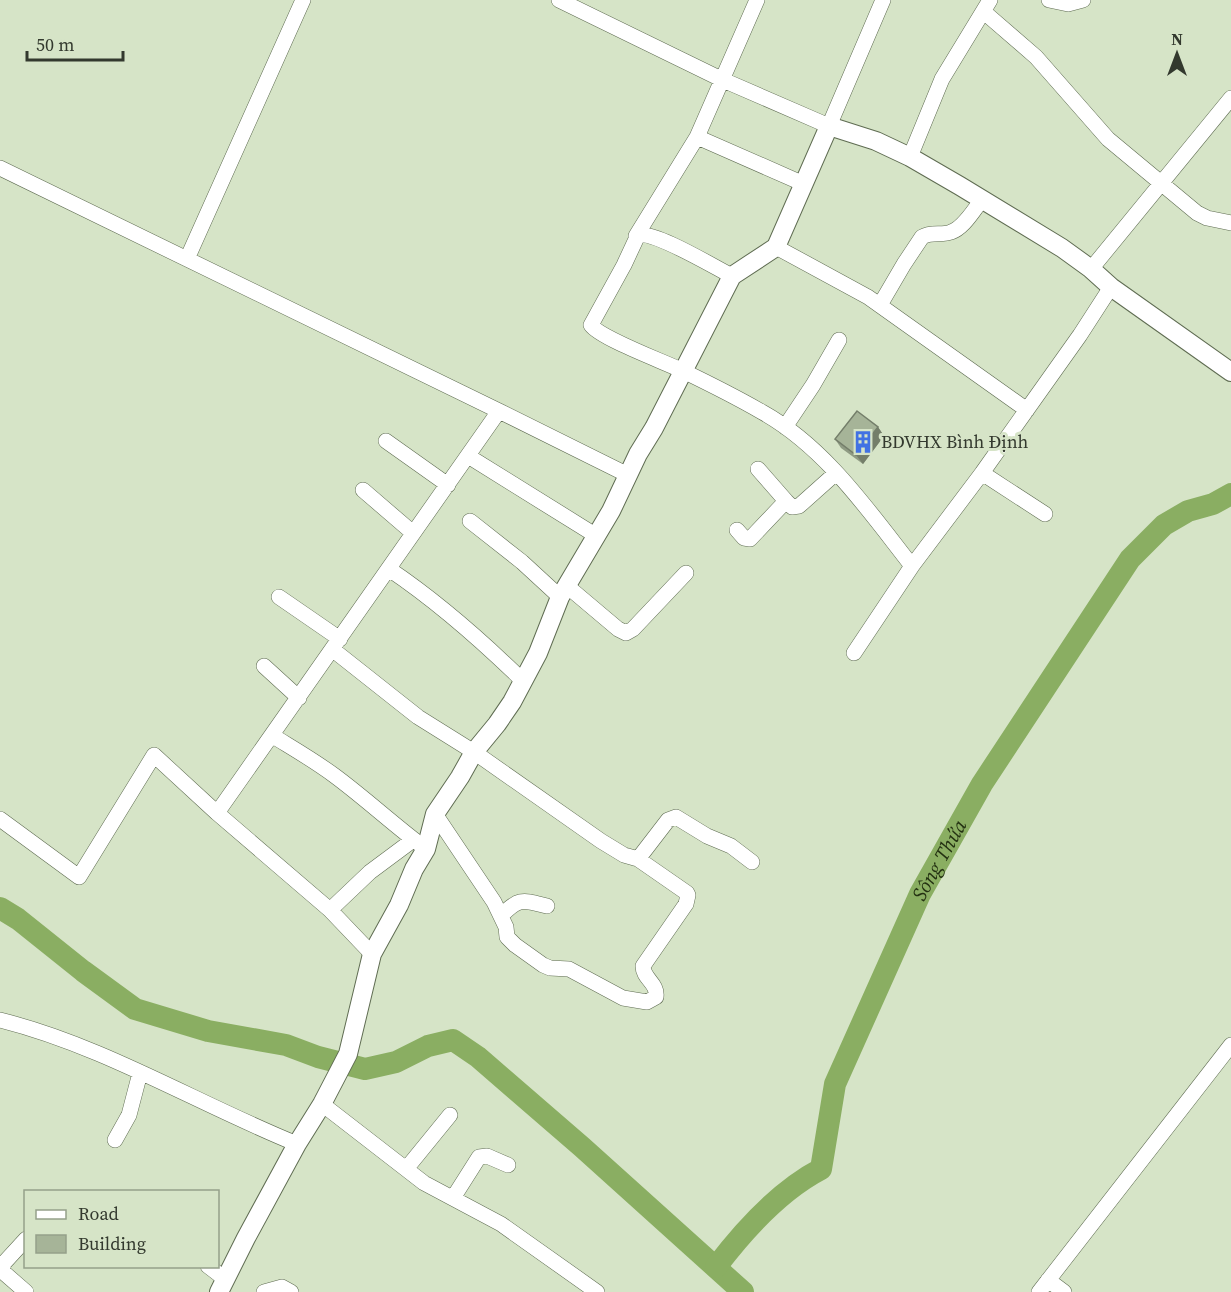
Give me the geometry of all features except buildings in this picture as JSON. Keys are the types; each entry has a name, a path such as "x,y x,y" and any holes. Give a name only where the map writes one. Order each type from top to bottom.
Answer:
{"street":[{"path":"187,259 303,0"},
{"path":"559,0 723,80 829,126 876,141 910,157 1062,248 1111,287 1231,372"},
{"path":"757,0 697,137 636,236 624,265 591,325 602,335 682,370 764,412 803,440 836,473 912,566"},
{"path":"222,1288 297,1144 322,1104 348,1054 372,954 399,905 414,868 419,844 474,752 507,711 538,653 563,592 611,510 732,276 776,247 883,0"},
{"path":"1049,0 1068,4 1083,0"},
{"path":"910,157 942,79 987,6 1036,57 1108,139 1197,213 1207,218 1231,223"},
{"path":"1091,269 1231,98"},
{"path":"697,137 804,184"},
{"path":"0,168 628,475"},
{"path":"880,305 922,237 927,234 951,232 958,228 982,200"},
{"path":"636,236 645,234 659,238 732,276"},
{"path":"776,247 839,280 880,305 1028,410"},
{"path":"854,653 912,566 1028,410 1111,287"},
{"path":"785,427 839,340"},
{"path":"217,813 499,411"},
{"path":"386,441 448,485"},
{"path":"468,456 595,535"},
{"path":"758,469 792,507 800,506 836,473"},
{"path":"982,473 1045,514"},
{"path":"363,490 413,533"},
{"path":"737,530 744,538 750,539 786,501"},
{"path":"470,521 563,592 626,633 686,573"},
{"path":"389,569 425,594 473,633 523,681"},
{"path":"279,597 418,717 474,752 600,841 624,855 638,859 687,893 686,904 643,966 643,974 651,981 657,993 653,1000 642,1002 627,999 570,969 550,968 510,940 494,902 435,814"},
{"path":"264,666 299,698"},
{"path":"273,736 338,778 419,844"},
{"path":"0,819 79,877 154,755 217,813 330,910 372,954"},
{"path":"638,859 668,820 676,817 707,836 731,846 752,862"},
{"path":"330,910 370,872 419,844"},
{"path":"501,916 511,905 520,900 547,906"},
{"path":"0,1020 39,1030 140,1073 245,1123 297,1144"},
{"path":"1064,1292 1043,1286 1231,1045"},
{"path":"115,1140 129,1115 140,1073"},
{"path":"322,1104 424,1183 515,1233 592,1291"},
{"path":"406,1169 450,1115"},
{"path":"453,1198 478,1157 487,1156 508,1165"},
{"path":"24,1241 2,1267 2,1271 26,1292"},
{"path":"209,1268 222,1288"},
{"path":"264,1292 282,1287 291,1292"}],"waterway":[{"name":"Sông Thứa","path":"716,1267 763,1212 791,1188 821,1169 835,1084 920,894 982,784 1130,559 1164,525 1188,511 1213,504 1231,494"},
{"path":"0,908 18,919 135,1009 208,1031 286,1045 318,1057 365,1069 396,1062 428,1046 453,1040 478,1057 582,1147 743,1292"}],"place":[{"name":"BDVHX Bình Định","path":"863,442"}]}
